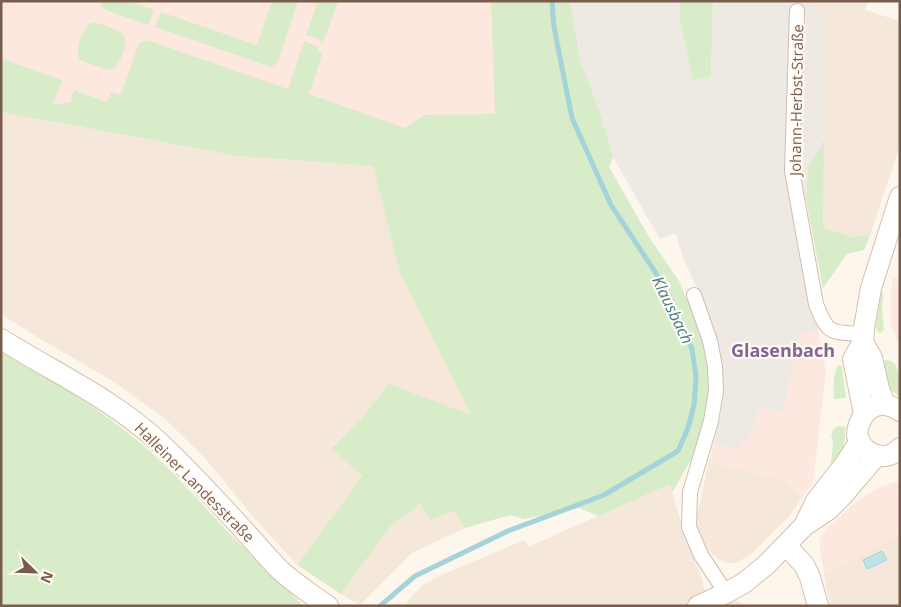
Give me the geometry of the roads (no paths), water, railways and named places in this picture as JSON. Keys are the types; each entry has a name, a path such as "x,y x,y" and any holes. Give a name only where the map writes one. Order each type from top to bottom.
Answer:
{"main road":[{"path":"864,414 853,359 863,338 871,288 900,197"},
{"path":"863,338 872,358 879,389 892,408"},
{"name":"Halleiner Landesstraße","path":"1,339 92,391 128,416 159,442 199,482 280,570 328,606"},
{"path":"892,408 874,406 864,414 857,434 863,446 871,453 877,455 885,456 892,454 900,448"},
{"path":"804,526 816,501 845,464 860,441"},
{"path":"698,606 744,583 766,565 804,526 828,510 877,455"},
{"path":"786,545 804,565 810,577 818,606"}],"street":[{"name":"Johann-Herbst-Straße","path":"797,11 792,171 816,304 821,318 833,332 863,338"},
{"path":"694,295 710,341 715,366 716,391 712,421 690,492 689,527 700,555 726,593"}],"water":[{"path":"882,551 887,560 867,569 863,560"}],"waterway":[{"name":"Klausbach","path":"380,606 415,576 508,531 604,495 678,451 688,428 694,405 696,377 692,349 665,287 611,205 572,118 554,27 552,1"}],"district":[{"name":"Glasenbach","path":"783,350"}]}
